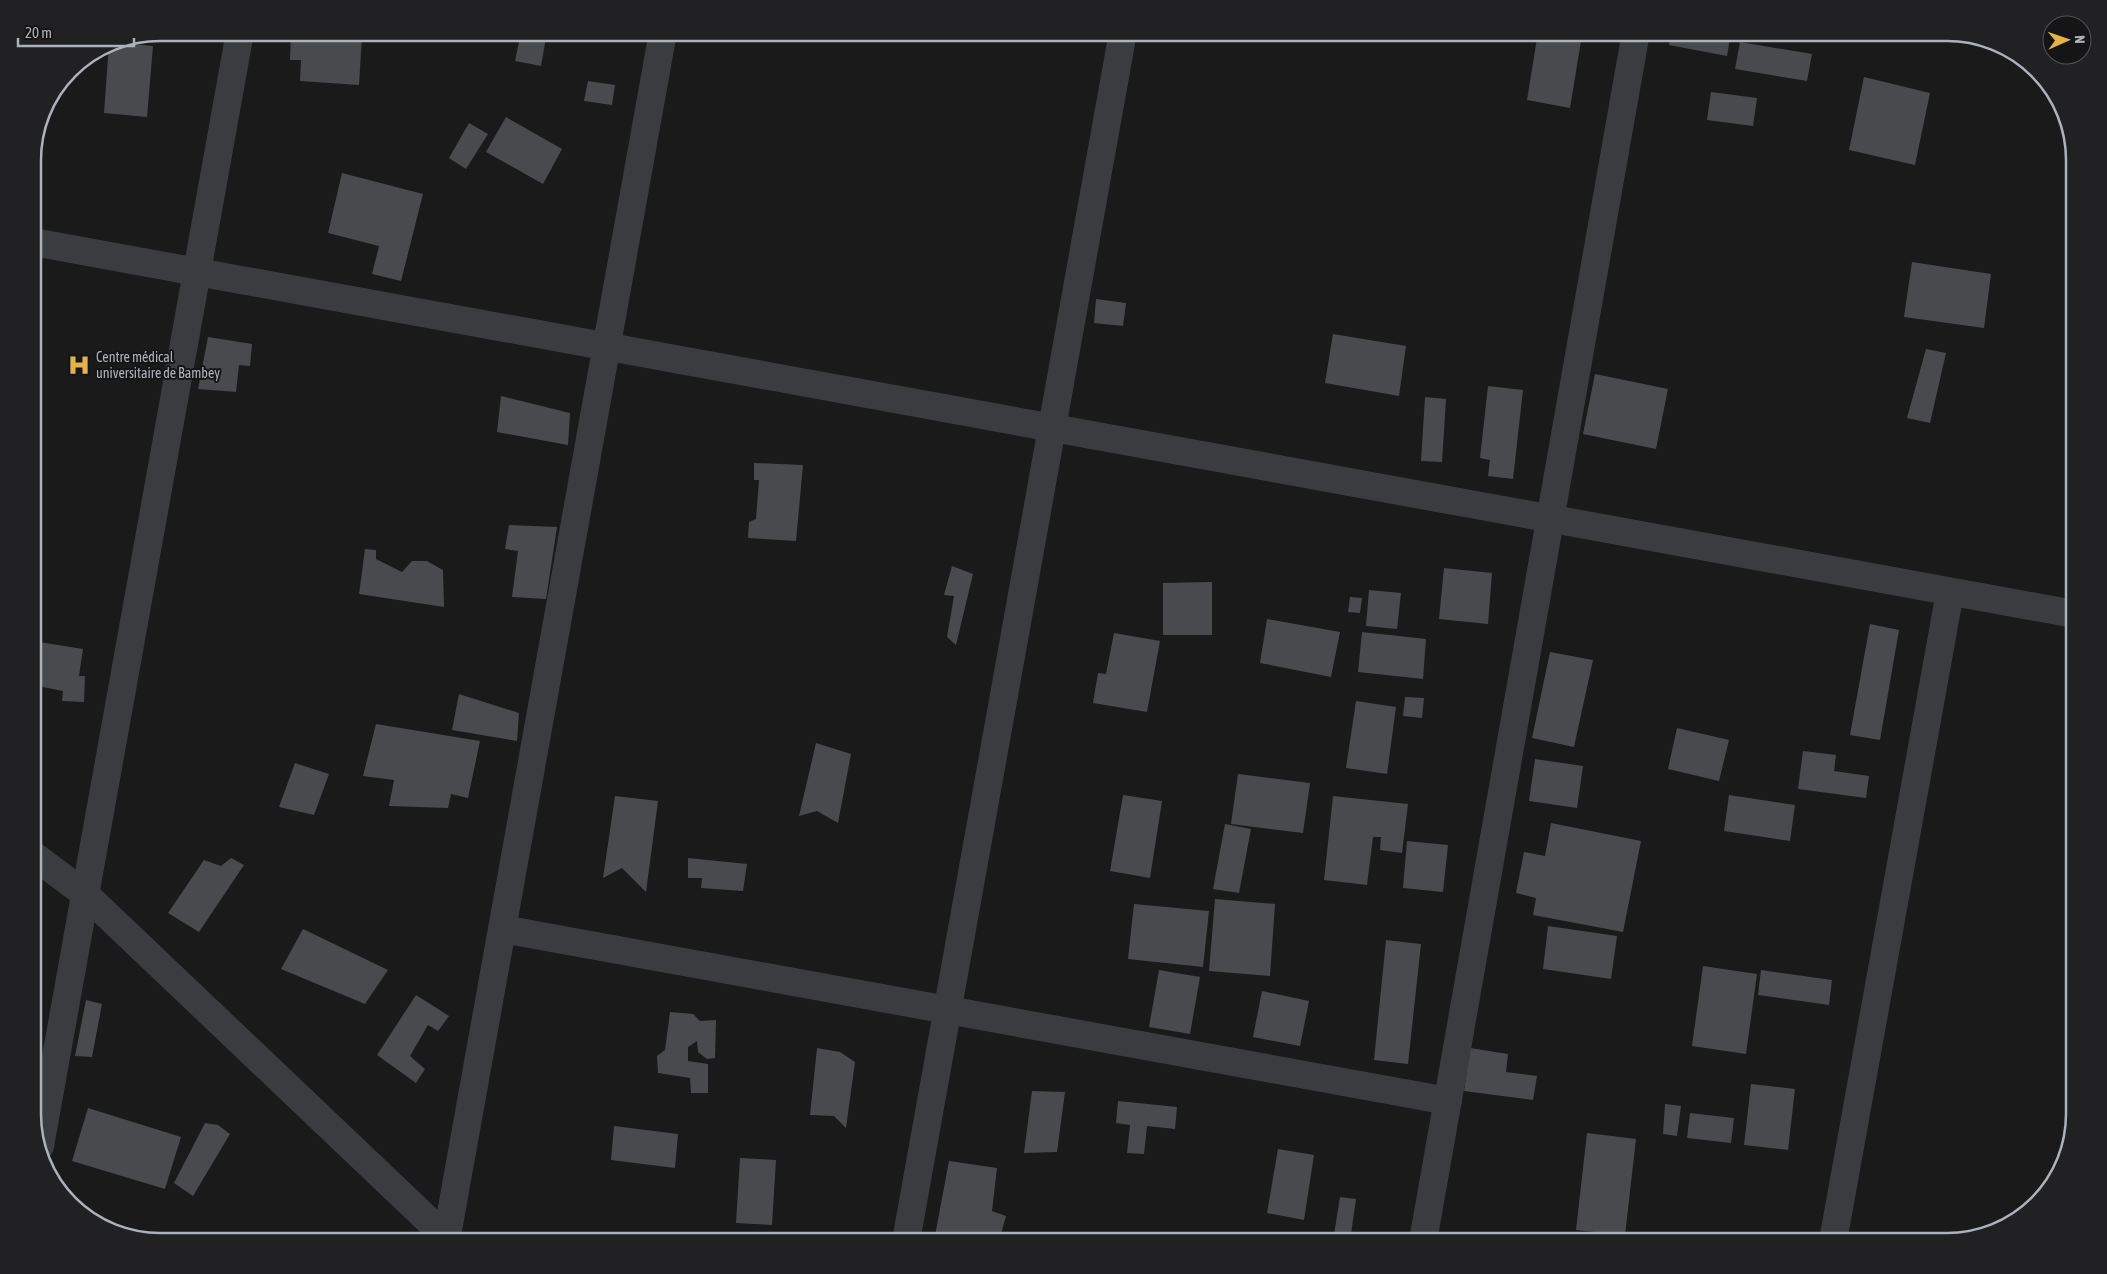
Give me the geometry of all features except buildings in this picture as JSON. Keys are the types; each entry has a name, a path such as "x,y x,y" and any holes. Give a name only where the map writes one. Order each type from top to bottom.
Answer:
{"street":[{"path":"908,1233 1121,41"},
{"path":"1425,1233 1634,41"},
{"path":"43,1129 238,42"},
{"path":"448,1233 661,42"},
{"path":"42,244 2065,612"},
{"path":"1835,1233 1950,592"},
{"path":"42,861 85,894 440,1233"},
{"path":"502,929 1448,1101"}],"place":[{"name":"Centre médical universitaire de Bambey","path":"79,365"}]}
